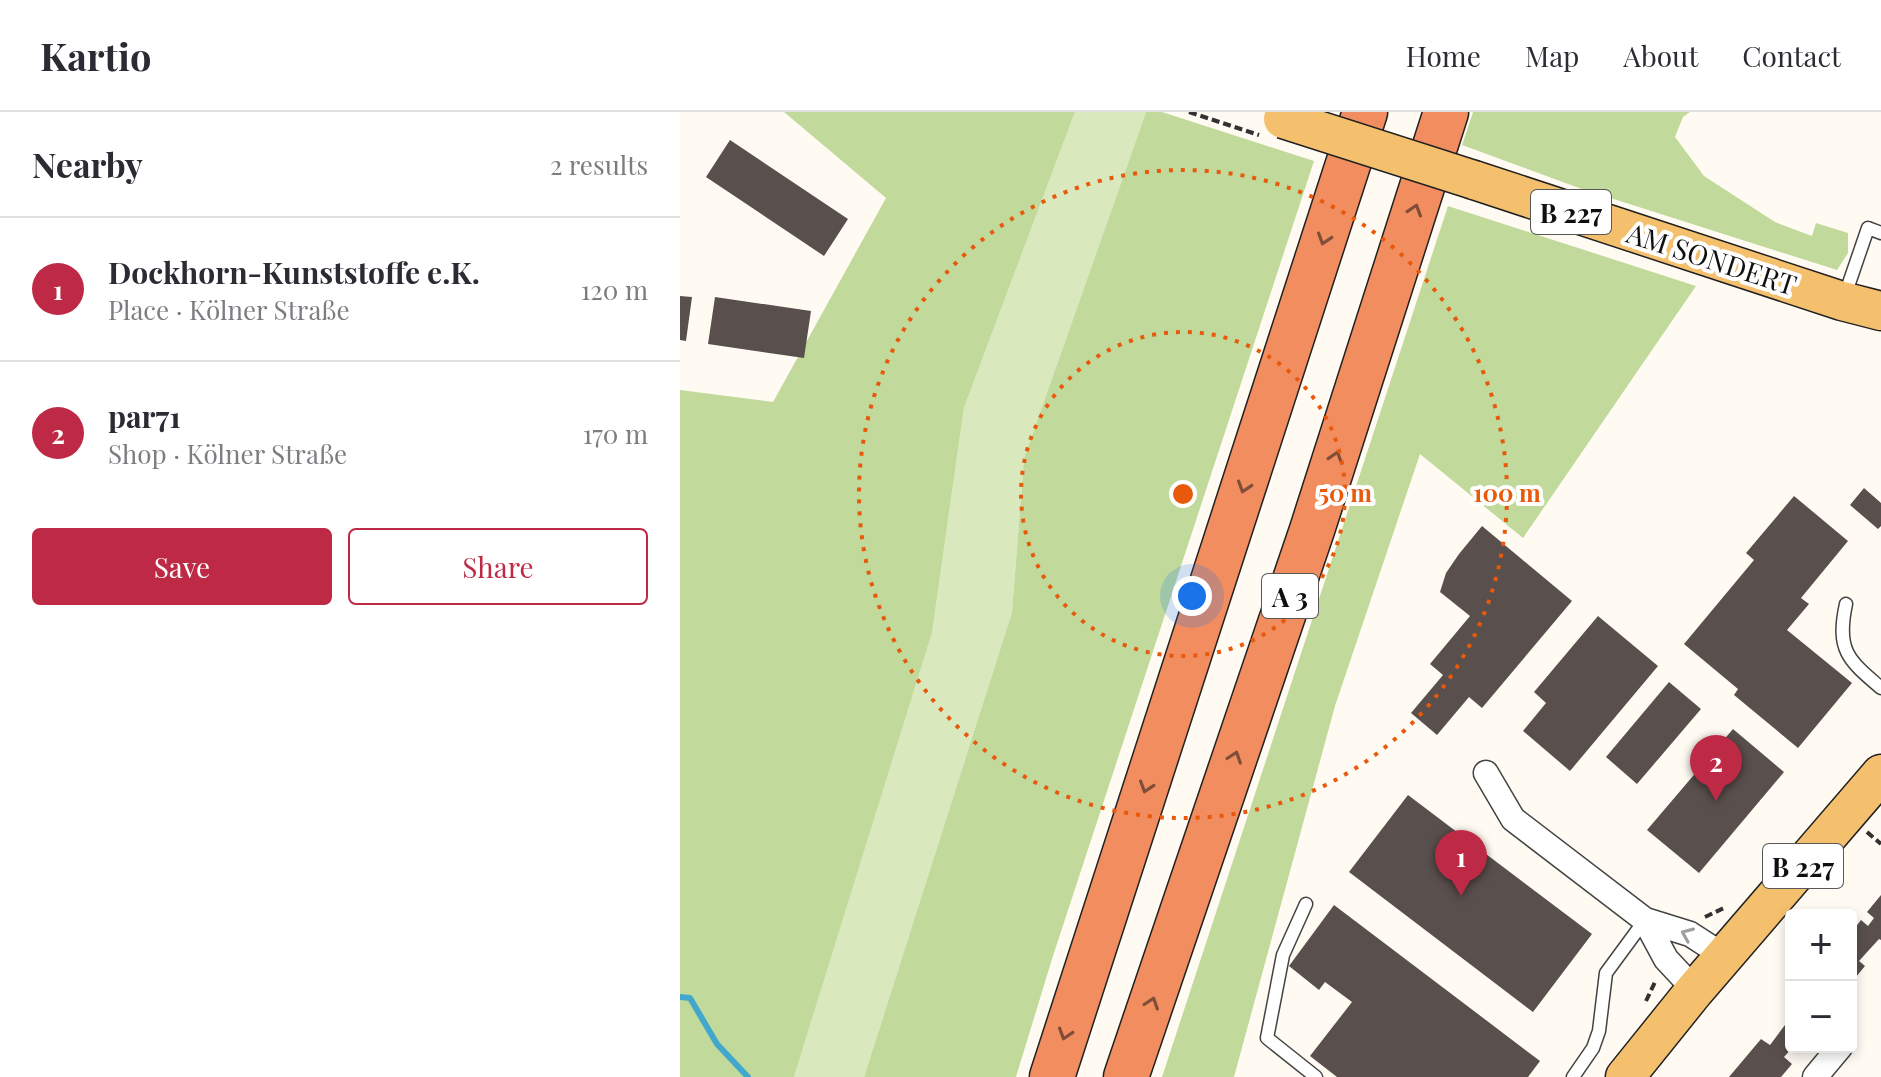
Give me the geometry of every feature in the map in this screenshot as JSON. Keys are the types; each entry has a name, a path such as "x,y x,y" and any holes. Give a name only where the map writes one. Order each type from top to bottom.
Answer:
{"highway":[{"path":"1052,1077 1365,112"},
{"name":"A 3","path":"1126,1077 1312,530 1446,112"}],"main road":[{"name":"AM SONDERT","path":"1269,122 1474,180 1842,301 1881,311"},
{"name":"AM SONDERT","path":"1842,301 1881,321"},
{"name":"B 227","path":"1625,1077 1695,990 1881,774"}],"street":[{"path":"1486,773 1513,819 1645,920 1690,934 1724,956"},
{"path":"1645,920 1666,959 1695,990"}],"lane":[{"path":"1842,301 1868,228 1881,233"},
{"path":"1846,604 1842,625 1844,648 1855,666 1881,688"},
{"path":"1306,904 1283,955 1267,1038 1316,1077"},
{"path":"1573,1077 1593,1048 1599,1031 1606,973 1645,920"}],"path":[{"path":"1189,112 1269,122"}],"green space":[{"path":"784,112 1075,112 964,408 932,633 794,1077 680,1077 680,390 773,402 886,198"},
{"path":"1075,112 1146,112 1024,458 1012,612 864,1077 794,1077 932,633 964,408"},
{"path":"1146,112 1162,112 1314,161 1016,1077 864,1077 1012,612 1024,458"},
{"path":"1473,112 1690,112 1683,117 1675,137 1704,176 1775,222 1812,236 1816,223 1848,233 1848,253 1837,270 1579,188 1462,145"},
{"path":"1448,206 1696,286 1523,538 1420,454 1335,706 1234,1077 1162,1077"}],"building":[{"path":"730,140 848,219 824,256 706,177"},
{"path":"680,296 692,297 686,341 680,340"},
{"path":"715,297 811,311 804,358 708,344"},
{"path":"1864,488 1881,503 1881,526 1878,529 1850,505"},
{"path":"1794,496 1848,541 1801,598 1809,604 1787,630 1852,683 1798,748 1734,695 1738,689 1684,644 1754,560 1746,553"},
{"path":"1482,526 1572,601 1482,708 1469,697 1437,735 1411,713 1443,675 1430,664 1470,616 1440,592 1446,573"},
{"path":"1598,616 1658,666 1570,771 1523,731 1546,703 1534,692"},
{"path":"1669,682 1701,709 1637,784 1606,757"},
{"path":"1733,729 1784,772 1699,873 1647,830"},
{"path":"1408,795 1592,934 1533,1012 1349,872"},
{"path":"1881,895 1881,940 1859,961 1865,966 1857,976 1857,925 1861,920 1868,926 1874,918 1867,912"},
{"path":"1334,905 1540,1061 1528,1077 1337,1077 1310,1056 1352,1002 1325,982 1319,990 1289,966"},
{"path":"1785,1025 1785,1053 1788,1053 1784,1057 1792,1064 1781,1077 1729,1077 1761,1039 1770,1045"}],"waterway":[{"path":"680,997 690,998 717,1044 748,1077"}],"place":[{"name":"par71","path":"1716,801"},
{"name":"Dockhorn-Kunststoffe e.K.","path":"1461,896"}]}
